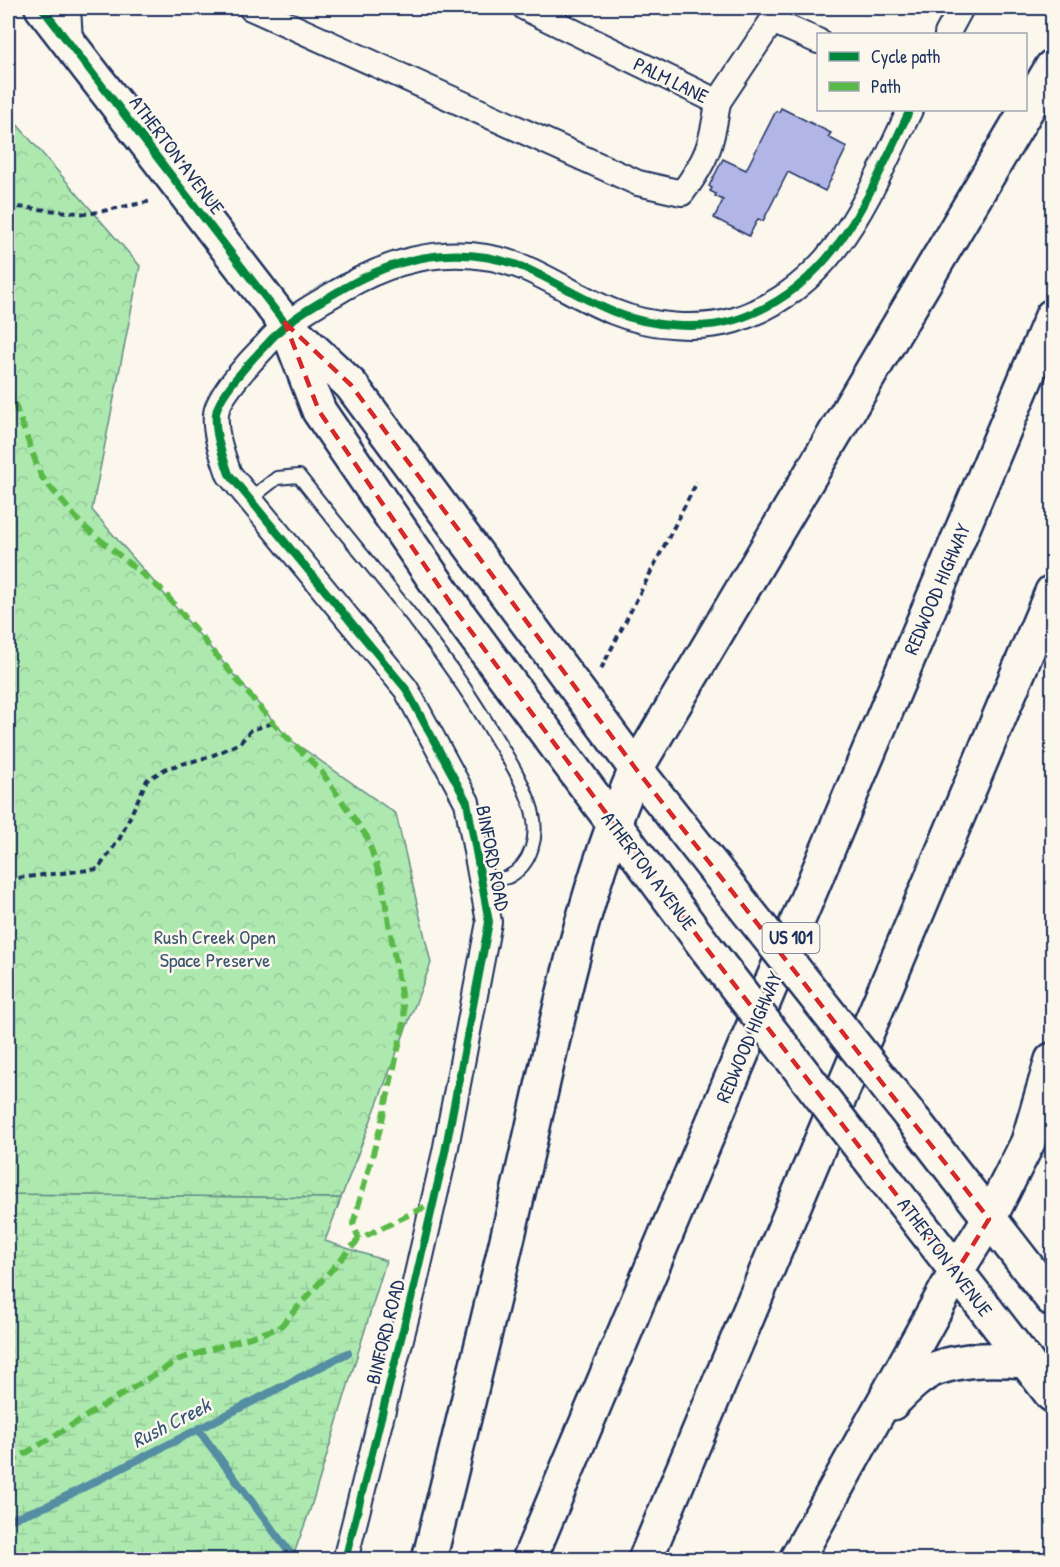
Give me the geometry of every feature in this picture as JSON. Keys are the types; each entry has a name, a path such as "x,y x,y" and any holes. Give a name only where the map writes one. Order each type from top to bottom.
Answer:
{"main road":[{"name":"ATHERTON AVENUE","path":"42,8 285,323 351,385 636,769 1053,1299"},
{"path":"1027,111 1053,67"},
{"path":"429,1560 507,1244 559,1013 612,823 636,769 1027,111"},
{"name":"REDWOOD HIGHWAY","path":"529,1560 1053,316"},
{"name":"ATHERTON AVENUE","path":"285,323 319,411 456,611 707,949 1053,1395"},
{"path":"645,1560 1053,592"},
{"path":"796,1560 956,1272 989,1219 1028,1142 1053,1060"},
{"path":"878,1416 916,1381 936,1368 989,1358 1026,1361"}],"street":[{"path":"251,8 638,183 682,193 698,172 712,143 718,102"},
{"name":"PALM LANE","path":"525,8 718,102 774,14"},
{"path":"948,33 961,8"},
{"path":"774,14 817,40"},
{"name":"BINFORD ROAD","path":"345,1560 413,1291 457,1091 489,922 467,802 406,688 229,474 219,443 215,413 238,375 285,323 372,272 431,254 469,255 523,268 616,313 681,327 733,321 776,303 818,270 855,222 910,111"}],"lane":[{"path":"74,8 76,50"},
{"path":"250,499 277,478 299,476 426,635 480,710 519,780 532,812 535,840 526,863 507,878 481,879"}],"path":[{"path":"8,207 88,214 145,203 185,191"},
{"path":"601,669 697,482"},
{"path":"8,879 98,869 120,837 147,780 167,768 208,757 240,743 251,730 273,723"}],"highlighted area":[{"path":"285,323 351,385 636,769 989,1219 956,1272 707,949 456,611 319,411"}],"green space":[{"name":"Rush Creek Open Space Preserve","path":"8,114 140,266 92,510 288,738 396,814 431,963 341,1198 8,1194"},
{"path":"8,1194 341,1198 325,1241 386,1261 310,1510 292,1559 8,1560"}],"building":[{"path":"781,108 831,133 828,137 847,147 825,191 788,172 763,221 758,219 749,236 714,218 723,200 710,191 712,188 709,186 723,159 746,170 776,111 779,112"}],"waterway":[{"name":"Rush Creek","path":"8,1520 47,1506 348,1353"},
{"path":"198,1429 295,1560"}],"marked path":[{"path":"8,386 41,476 82,525 163,591 273,723 321,771 367,837 382,882 405,1018 381,1125 353,1224 359,1239"},
{"path":"8,1464 180,1359 279,1328 359,1239 433,1203"}],"cycle path":[{"path":"42,8 285,323"},
{"path":"345,1560 413,1291 445,1152 489,922 467,802 406,689 229,474 216,429 218,407 236,378 252,360 283,327 302,313 344,288 387,267 432,256 478,256 501,260 525,268 614,312 642,321 690,326 735,320 770,305 799,286 823,262 863,206 910,111"}]}
